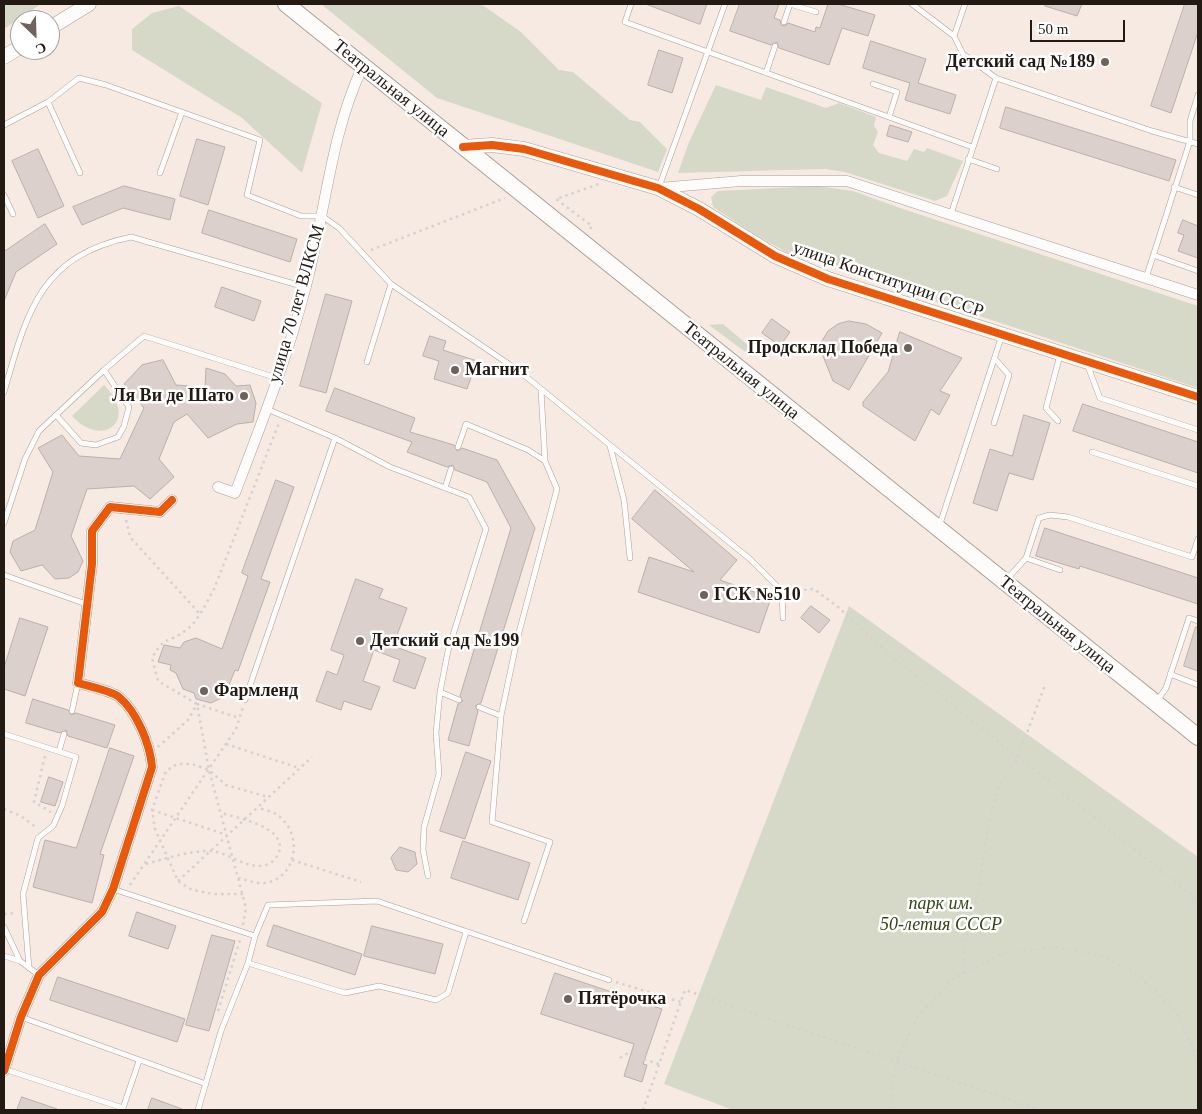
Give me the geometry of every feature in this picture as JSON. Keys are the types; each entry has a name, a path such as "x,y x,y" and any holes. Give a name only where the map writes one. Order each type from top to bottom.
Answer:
{"main road":[{"name":"Театральная улица","path":"286,4 1198,737"}],"street":[{"path":"60,22 89,4"},
{"name":"улица 70 лет ВЛКСМ","path":"218,487 235,493 267,409 306,287 353,87 363,66"},
{"name":"улица Конституции СССР","path":"463,147 492,145 524,149 658,188 699,209 775,256 828,279 1198,397"},
{"path":"658,188 742,181 847,180 1198,295"},
{"path":"4,1070 21,1017 39,975 102,912 113,889 152,767 150,751 142,728 119,696 78,683 92,564 92,531 110,507 160,512 172,500"}],"lane":[{"path":"631,4 625,22 972,147"},
{"path":"658,188 725,4"},
{"path":"784,22 790,4 816,12"},
{"path":"912,4 954,36 963,54 996,78 1152,131 1198,144"},
{"path":"954,36 964,4"},
{"path":"766,73 775,46"},
{"path":"4,125 48,102 79,78 106,85 260,140 247,195 301,216 322,216 339,228 391,284 519,372 750,559 782,591 783,618"},
{"path":"951,214 996,78"},
{"path":"873,84 897,92 889,117"},
{"path":"1145,278 1190,142 1190,121 1198,95"},
{"path":"48,102 80,173"},
{"path":"160,173 182,112"},
{"path":"968,159 997,170"},
{"path":"1174,187 1198,195"},
{"path":"4,195 13,214"},
{"path":"4,392 33,305 49,280 76,258 104,243 131,237 306,287"},
{"path":"1153,255 1198,271"},
{"path":"367,362 391,284"},
{"path":"938,529 1003,335"},
{"path":"4,523 29,452 39,431 104,370 144,336 277,378"},
{"path":"1058,421 1046,408 1060,354"},
{"path":"994,423 1008,375 995,359"},
{"path":"1087,363 1100,398 1198,430"},
{"path":"4,367 10,370"},
{"path":"56,415 81,443 96,444 118,438 124,426 129,407 104,370"},
{"path":"524,921 550,842 492,822 501,716 516,640 557,489 545,462 541,390"},
{"path":"267,409 335,438 390,467 469,497 486,529 448,651 440,692 436,733 438,774 424,827 422,850 428,876"},
{"path":"458,447 466,424 528,450 545,462"},
{"path":"245,700 335,438"},
{"path":"610,446 624,500 630,558"},
{"path":"1092,452 1198,486"},
{"path":"445,488 451,469"},
{"path":"1004,582 1026,558 1039,518 1050,515 1068,517 1198,559"},
{"path":"1192,557 1198,539"},
{"path":"1026,558 1060,570"},
{"path":"4,575 86,604"},
{"path":"1156,703 1166,688 1189,618 1198,621"},
{"path":"1170,674 1198,685"},
{"path":"72,711 78,683"},
{"path":"440,692 459,700"},
{"path":"479,707 501,716"},
{"path":"4,734 76,757 53,826 38,838 23,894 29,968"},
{"path":"59,751 64,734"},
{"path":"113,889 242,930 255,936"},
{"path":"198,1110 221,1031 248,963 255,936 268,905 377,901 609,980"},
{"path":"4,927 20,961"},
{"path":"248,963 345,993 380,986 436,1000 448,993 466,932"},
{"path":"4,956 20,961 39,975"},
{"path":"21,1017 206,1084"},
{"path":"4,1070 123,1108 139,1061"}],"path":[{"path":"588,231 592,226 556,199 560,196 599,184 601,181"},
{"path":"362,253 505,197 512,204"},
{"path":"239,718 197,704 158,681 152,658 160,644 186,631 200,614 214,589 282,415"},
{"path":"123,509 130,538 200,614"},
{"path":"782,591 814,590 838,607 896,660 1198,900"},
{"path":"963,974 965,942 977,897 989,821 1000,783 1018,757 1045,685"},
{"path":"125,893 226,744 239,718 245,700"},
{"path":"150,751 163,745 188,720 197,704"},
{"path":"197,704 209,770 246,908 242,930 214,1025 221,1031"},
{"path":"226,744 299,768"},
{"path":"48,748 34,802 58,815"},
{"path":"178,881 312,756"},
{"path":"243,894 214,894 192,890 178,881 155,829 151,816 152,810 166,771 177,764 192,764 209,770 226,785 268,798"},
{"path":"238,878 266,883 281,876 295,853 290,828 282,818 258,808"},
{"path":"4,809 21,816 44,833"},
{"path":"152,810 228,836"},
{"path":"144,864 211,851 252,866 266,865 274,861 279,854 278,839 271,830 221,813"},
{"path":"292,860 361,882"},
{"path":"4,914 24,913"},
{"path":"893,1110 891,1095 896,1062 918,1016 954,978 1004,954 1055,947 1102,956 1141,977 1176,1012 1198,1059"},
{"path":"609,980 681,1002"},
{"path":"643,1110 685,990 1040,1110"},
{"path":"620,1058 626,1054 659,1064"}],"green space":[{"path":"4,4 41,4 32,10 10,10 10,25 4,29"},
{"path":"321,4 481,4 521,32 559,70 573,72 630,120 640,122 667,149 658,172 437,98"},
{"path":"179,6 322,103 302,173 242,118 132,50 132,29 152,13"},
{"path":"716,85 761,100 766,87 826,108 839,103 876,117 874,126 878,132 873,145 879,153 907,161 914,149 924,152 927,148 963,161 947,196 935,201 845,172 825,169 678,173 689,142"},
{"path":"817,186 853,191 1198,306 1198,388 788,253 754,234 713,207 711,197 718,191"},
{"path":"723,324 749,346 752,357 709,325"},
{"path":"104,385 114,398 118,410 118,419 113,426 105,430 95,430 83,426 72,416"},
{"name":"парк им. 50-летия СССР","path":"849,606 1198,857 1198,1110 733,1110 664,1084"}],"building":[{"path":"646,4 707,4 700,24"},
{"path":"740,4 779,4 774,18 780,20 781,25 785,26 788,23 815,32 816,27 820,28 828,4 838,4 875,15 868,36 842,28 829,65 779,48 777,42 771,45 730,31"},
{"path":"1046,4 1082,4 1077,16 1045,6"},
{"path":"1185,4 1198,4 1198,32 1171,113 1151,106"},
{"path":"871,41 926,59 918,83 956,95 950,114 905,100 910,83 863,68"},
{"path":"659,50 683,58 672,93 648,85"},
{"path":"1006,107 1176,160 1169,181 1000,128"},
{"path":"890,125 912,132 908,142 887,136"},
{"path":"197,139 225,147 208,205 180,196"},
{"path":"38,149 64,206 38,218 12,161"},
{"path":"124,186 175,199 170,220 123,208 82,225 73,207"},
{"path":"209,210 297,239 290,262 202,233"},
{"path":"1183,220 1198,226 1198,258 1178,251 1184,235 1178,233"},
{"path":"45,224 57,244 16,272 4,301 4,252"},
{"path":"222,287 261,301 254,321 215,307"},
{"path":"326,294 352,301 326,393 300,386"},
{"path":"772,319 790,332 780,346 762,333"},
{"path":"849,321 866,324 882,333 849,390 833,381 819,346 828,331 838,324"},
{"path":"900,332 962,358 940,391 950,395 939,415 931,409 915,441 863,406 863,402 888,372"},
{"name":"Магнит","path":"430,336 446,341 443,350 477,361 467,389 434,379 439,361 423,356"},
{"path":"163,360 176,385 205,387 206,368 225,374 236,386 250,385 256,403 253,422 237,424 208,438 187,414 174,422 159,459 174,477 150,499 134,486 87,489 71,536 83,561 78,572 69,578 55,579 42,565 21,571 10,552 13,541 35,530 53,472 38,448 62,435 79,456 120,459 144,408 124,384 142,365"},
{"path":"335,388 415,418 410,432 454,445 457,451 462,448 497,460 535,528 481,703 475,706 478,711 469,746 448,740 458,704 463,701 460,696 511,528 487,482 455,470 453,465 447,467 407,452 412,442 326,411"},
{"path":"1083,404 1198,442 1198,473 1073,431"},
{"path":"1024,415 1050,423 1033,480 1009,473 997,511 973,503 990,449 1012,456"},
{"path":"276,480 294,487 261,579 270,582 238,671 235,670 227,690 224,689 221,698 211,703 196,699 194,693 183,689 176,673 170,670 171,665 158,662 164,645 180,648 184,642 196,638 222,649 248,576 242,573"},
{"path":"655,490 737,560 720,580 771,598 759,633 638,592 649,557 694,572 632,519"},
{"path":"1045,528 1198,578 1198,604 1080,566 1079,569 1036,556"},
{"path":"356,579 383,589 379,598 407,608 393,646 426,658 415,689 393,681 400,660 374,650 363,681 380,687 371,710 344,701 341,710 316,701 327,671 337,675 344,655 331,650"},
{"path":"811,606 830,620 819,633 801,618"},
{"path":"20,618 48,627 25,696 4,689 4,668"},
{"path":"1196,627 1198,628 1198,671 1184,666"},
{"path":"33,699 68,710 71,715 76,713 115,725 107,748 68,736 66,730 60,733 26,723"},
{"path":"110,748 134,756 100,854 104,855 92,903 33,887 45,840 76,848"},
{"path":"466,752 491,761 465,839 440,831"},
{"path":"49,777 63,782 55,806 41,802"},
{"path":"463,841 530,863 518,900 451,878"},
{"path":"400,847 415,852 417,864 408,872 396,870 391,858"},
{"path":"137,912 176,926 168,949 129,936"},
{"path":"274,925 362,954 355,975 267,946"},
{"path":"372,926 443,944 435,974 364,956"},
{"path":"212,935 235,941 209,1031 186,1025"},
{"path":"555,973 662,1009 643,1064 647,1065 642,1082 624,1076 634,1044 541,1014"},
{"path":"58,977 185,1019 177,1042 50,1000"},
{"path":"22,1097 57,1109 17,1110"},
{"path":"152,1098 182,1109 148,1110"}],"cycle path":[{"path":"463,147 492,145 524,149 658,188 699,209 775,256 828,279 1198,397"},
{"path":"4,1071 21,1017 39,975 102,912 113,889 152,767 149,748 142,729 126,703 111,693 78,683 92,564 92,531 110,507 160,512 172,500"}],"place":[{"name":"Детский сад №189","path":"1105,62"},
{"name":"Продсклад Победа","path":"908,348"},
{"name":"Магнит","path":"455,370"},
{"name":"Ля Ви де Шато","path":"244,396"},
{"name":"ГСК №510","path":"704,595"},
{"name":"Детский сад №199","path":"360,641"},
{"name":"Фармленд","path":"204,691"},
{"name":"Пятёрочка","path":"568,999"}]}
